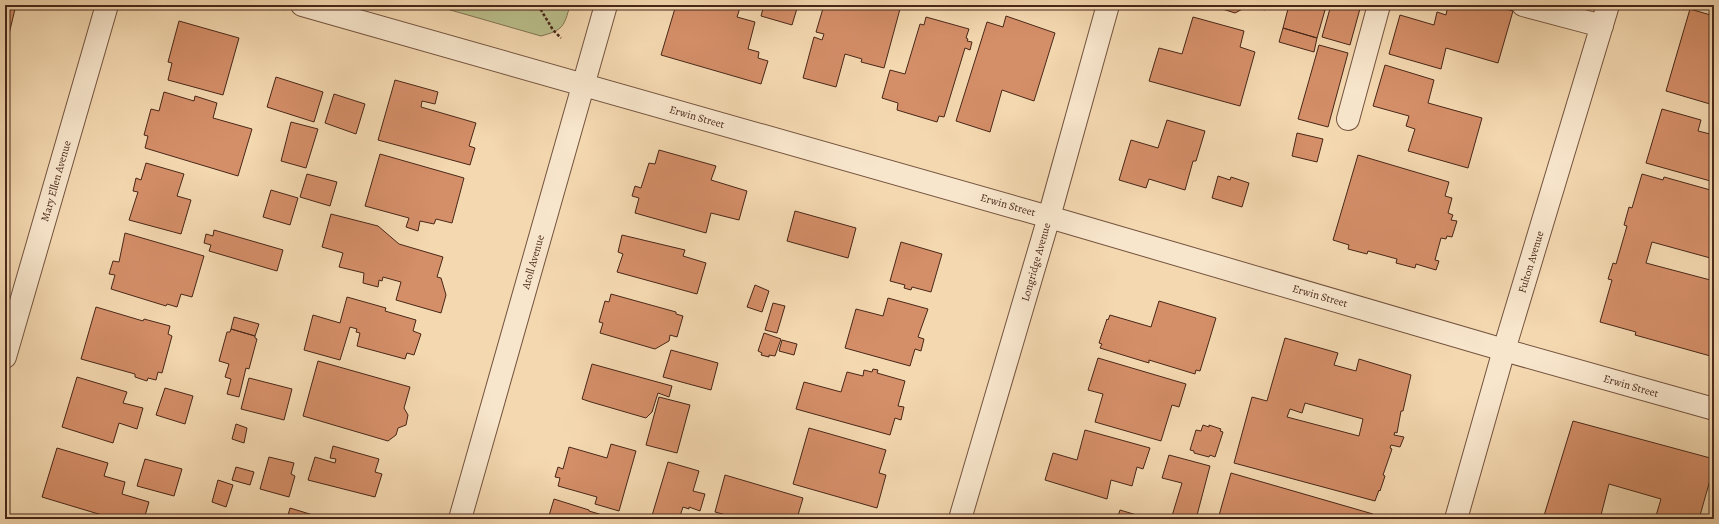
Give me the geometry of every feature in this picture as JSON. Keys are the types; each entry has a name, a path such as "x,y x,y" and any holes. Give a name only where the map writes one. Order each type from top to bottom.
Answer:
{"street":[{"name":"Mary Ellen Avenue","path":"5,357 107,5"},
{"name":"Erwin Street","path":"302,5 1049,217 1504,350 1714,409"},
{"name":"Atoll Avenue","path":"460,519 606,5"},
{"name":"Longridge Avenue","path":"960,519 1049,217 1108,5"},
{"path":"1348,119 1379,5"},
{"path":"1523,5 1602,26"},
{"name":"Fulton Avenue","path":"1456,519 1504,350 1608,5"}],"path":[{"path":"538,5 553,30 561,38"}],"green space":[{"path":"433,5 570,5 562,26 554,32 541,36"}],"building":[{"path":"5,5 16,5 9,34 5,33"},
{"path":"676,5 741,5 737,17 755,22 748,49 759,52 758,58 768,61 761,84 661,55"},
{"path":"764,5 798,5 792,25 761,16"},
{"path":"824,5 887,5 900,9 884,68 861,62 862,59 845,54 836,87 803,78 814,37 822,40 824,34 816,32"},
{"path":"1210,5 1250,5 1235,13"},
{"path":"1252,5 1266,5 1265,10"},
{"path":"1289,5 1308,5 1325,10 1317,38 1283,28"},
{"path":"1331,5 1361,5 1350,45 1322,37"},
{"path":"1448,5 1491,5 1513,11 1498,63 1446,48 1441,69 1389,54 1400,15 1434,25 1437,12 1446,15"},
{"path":"1690,9 1714,16 1714,91 1710,104 1666,91"},
{"path":"1006,16 1055,33 1034,101 1002,90 990,132 956,121 987,22 1003,27"},
{"path":"926,17 969,29 966,38 968,39 967,41 972,42 970,50 965,48 944,117 939,116 937,122 897,110 898,103 882,98 890,70 905,74 920,24 924,25"},
{"path":"1193,17 1244,31 1240,47 1255,52 1240,106 1149,81 1159,48 1182,54"},
{"path":"179,21 239,38 223,95 168,80 172,63 168,62"},
{"path":"1283,28 1317,38 1314,52 1279,42"},
{"path":"1319,45 1348,53 1328,127 1298,119"},
{"path":"1385,65 1434,80 1428,103 1482,118 1468,168 1408,151 1415,129 1406,126 1409,116 1373,106"},
{"path":"276,77 323,92 314,122 267,107"},
{"path":"395,80 438,92 435,104 422,101 421,107 476,123 469,146 475,148 470,165 378,140"},
{"path":"164,92 194,101 195,96 217,103 213,118 252,129 238,176 145,148 148,136 144,135 151,109 159,111"},
{"path":"334,94 365,104 356,134 325,123"},
{"path":"1662,109 1701,120 1698,131 1714,135 1714,182 1646,163"},
{"path":"1167,120 1205,131 1196,161 1193,161 1185,190 1149,179 1146,188 1119,180 1131,140 1158,148"},
{"path":"291,122 318,129 306,168 281,161"},
{"path":"1297,133 1323,139 1317,162 1292,156"},
{"path":"659,150 716,166 711,180 747,191 739,220 711,213 706,233 635,213 639,198 632,196 635,186 641,188 649,163 655,164"},
{"path":"380,154 464,178 452,223 436,219 434,224 420,221 418,231 406,227 409,218 365,206"},
{"path":"1358,155 1449,182 1445,196 1452,198 1448,213 1453,215 1451,220 1457,221 1452,237 1447,236 1446,239 1441,238 1435,260 1439,261 1436,270 1416,264 1415,268 1396,263 1397,259 1368,251 1367,254 1348,249 1349,245 1333,240"},
{"path":"146,163 184,174 177,196 191,200 181,234 129,220 138,192 133,191 136,178 141,180"},
{"path":"307,174 337,182 330,206 300,197"},
{"path":"1642,174 1663,180 1664,177 1714,191 1714,259 1652,242 1646,263 1714,281 1714,357 1635,335 1636,332 1600,322 1612,280 1608,279 1613,263 1616,264 1627,226 1624,225 1629,207 1632,208"},
{"path":"1218,176 1230,180 1231,177 1249,183 1242,207 1212,198"},
{"path":"271,190 298,198 290,225 263,217"},
{"path":"795,211 856,228 848,258 787,241"},
{"path":"331,214 378,226 399,244 443,257 437,277 441,278 446,295 441,313 396,300 401,282 383,277 382,281 379,280 378,287 363,283 364,273 339,267 343,253 322,247"},
{"path":"214,230 283,250 277,271 209,251 211,245 204,243 206,234 213,236"},
{"path":"125,233 204,256 192,297 181,294 177,307 167,304 166,306 111,289 115,275 109,274 113,261 119,262"},
{"path":"622,235 685,250 683,256 706,263 697,294 617,272 623,254 618,252"},
{"path":"901,242 942,254 931,292 912,287 911,290 904,288 905,285 890,281"},
{"path":"755,285 769,291 762,312 747,307"},
{"path":"611,294 676,312 676,314 683,316 677,337 670,335 669,341 655,349 600,333 603,323 599,322 605,301 609,302"},
{"path":"347,297 386,308 385,311 416,320 413,331 421,334 414,355 407,353 405,359 357,346 360,333 356,332 357,329 350,327 340,360 304,350 313,315 340,323"},
{"path":"888,298 928,309 918,337 924,339 921,351 915,349 910,366 845,348 856,309 883,316"},
{"path":"1159,301 1216,318 1200,371 1196,370 1195,374 1149,360 1149,363 1100,348 1102,344 1099,343 1107,319 1108,320 1110,315 1151,327"},
{"path":"773,303 785,306 777,333 765,330"},
{"path":"96,307 143,321 144,319 170,326 168,334 172,336 162,373 158,372 156,380 148,378 147,381 135,377 135,374 81,359"},
{"path":"234,317 259,324 255,336 231,329"},
{"path":"231,329 255,336 257,339 249,369 246,368 239,397 227,394 231,379 225,377 229,364 219,361 227,332 230,332"},
{"path":"764,333 781,339 775,356 769,355 769,357 761,355 762,353 758,351"},
{"path":"1285,338 1338,353 1334,365 1356,371 1359,359 1411,375 1403,411 1401,411 1397,433 1395,432 1394,435 1404,437 1400,447 1391,445 1390,448 1392,449 1383,475 1385,476 1375,501 1234,463 1252,397 1267,401","holes":["1305,403 1363,419 1359,436 1287,417 1290,409 1302,413"]},
{"path":"782,340 797,344 794,355 779,351"},
{"path":"671,350 718,363 711,390 663,377"},
{"path":"1098,358 1186,384 1179,407 1172,405 1161,441 1095,422 1103,394 1088,390"},
{"path":"318,361 410,387 404,408 408,415 406,425 398,428 396,435 388,441 303,416"},
{"path":"592,364 672,386 669,397 658,393 652,412 646,418 582,399"},
{"path":"873,369 878,370 877,373 905,381 898,406 904,407 901,420 895,418 890,435 796,409 804,382 841,392 847,372 863,376 864,370 872,372"},
{"path":"77,377 127,392 123,403 143,408 137,429 119,423 113,443 62,427"},
{"path":"249,378 292,389 284,420 241,409"},
{"path":"165,388 193,396 185,424 156,415"},
{"path":"659,397 690,405 677,453 646,445"},
{"path":"1573,421 1714,459 1714,466 1699,519 1655,519 1661,499 1609,484 1600,519 1543,519"},
{"path":"236,424 247,428 244,443 232,439"},
{"path":"1203,425 1209,427 1209,425 1221,429 1220,431 1223,432 1215,457 1194,453 1194,451 1190,450 1196,430 1201,431"},
{"path":"809,428 886,450 879,473 886,475 877,508 793,484"},
{"path":"1085,430 1150,448 1143,469 1137,467 1132,486 1111,480 1107,499 1045,480 1053,453 1077,460"},
{"path":"611,444 636,451 619,511 595,504 597,497 558,486 560,478 555,477 558,467 563,469 569,447 607,458"},
{"path":"333,446 379,459 375,472 382,474 375,497 308,480 315,457 335,463 336,459 330,458"},
{"path":"57,448 108,463 104,476 125,482 122,494 149,502 144,519 115,519 42,497"},
{"path":"1169,455 1210,466 1196,519 1183,519 1172,516 1182,483 1162,478"},
{"path":"269,457 294,463 291,474 295,476 289,497 260,489"},
{"path":"145,459 182,469 174,496 137,486"},
{"path":"668,462 699,471 693,491 705,494 700,511 689,507 689,509 683,507 679,519 651,519"},
{"path":"236,467 254,472 250,485 232,480"},
{"path":"1231,473 1373,514 1372,519 1218,519"},
{"path":"725,475 803,498 798,515 811,519 741,519 715,512"},
{"path":"218,480 233,485 226,507 212,502"},
{"path":"554,499 589,511 616,519 548,519"},
{"path":"290,508 326,519 287,519"},
{"path":"1120,510 1150,519 1117,519"}]}
